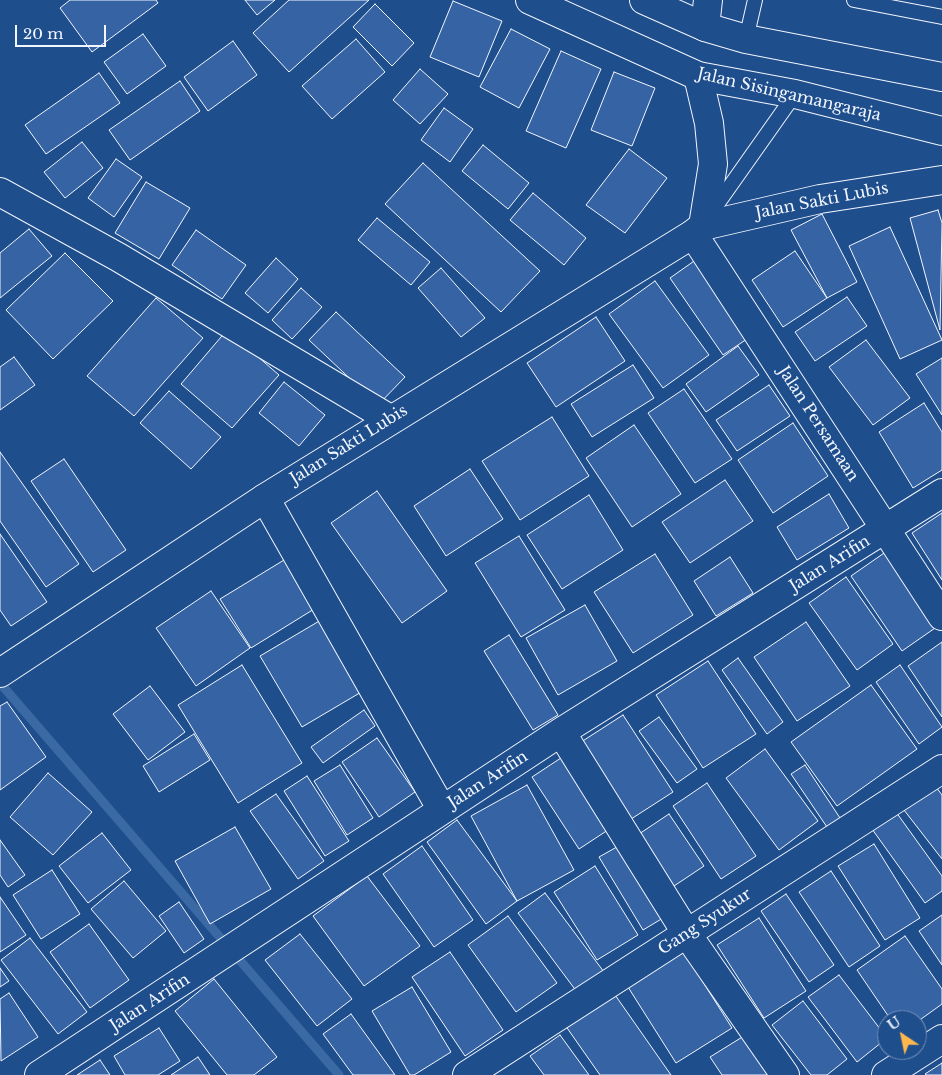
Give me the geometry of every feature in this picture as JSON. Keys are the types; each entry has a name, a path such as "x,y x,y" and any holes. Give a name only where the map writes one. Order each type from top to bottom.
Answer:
{"street":[{"name":"Jalan Sisingamangaraja","path":"530,0 698,76 795,94 942,131"},
{"path":"644,0 706,27 746,39 941,74"},
{"path":"706,27 708,0"},
{"path":"698,76 709,123 713,164 698,230"},
{"name":"Jalan Sakti Lubis","path":"8,668 265,498 698,230 820,199 942,180"},
{"path":"0,192 118,257 390,419"},
{"name":"Jalan Persamaan","path":"698,230 942,616"},
{"name":"Jalan Arifin","path":"39,1075 561,732 942,493"},
{"path":"265,498 442,810"},
{"path":"561,732 687,934 785,1075"},
{"name":"Gang Syukur","path":"467,1075 942,769"},
{"path":"886,1075 942,1039"}],"lane":[{"path":"746,39 755,0"},
{"path":"854,0 942,17"},
{"path":"698,230 795,94"}],"building":[{"path":"70,0 156,0 158,3 92,52 60,8"},
{"path":"245,0 275,0 257,15"},
{"path":"289,0 369,0 289,72 253,33"},
{"path":"453,1 502,21 479,77 430,57"},
{"path":"375,4 414,43 392,66 353,27"},
{"path":"511,29 550,49 519,108 480,87"},
{"path":"143,34 166,66 127,94 104,62"},
{"path":"356,39 385,72 332,119 302,86"},
{"path":"233,41 257,75 208,111 184,77"},
{"path":"561,51 601,69 566,148 526,131"},
{"path":"420,69 448,94 420,124 393,100"},
{"path":"614,72 655,88 632,146 591,130"},
{"path":"99,73 120,103 46,154 25,125"},
{"path":"180,81 200,111 130,160 109,130"},
{"path":"444,108 473,129 450,162 421,140"},
{"path":"82,142 103,168 65,198 44,172"},
{"path":"483,145 529,183 508,209 462,171"},
{"path":"629,149 667,178 625,233 586,205"},
{"path":"116,159 142,177 114,217 88,198"},
{"path":"423,163 540,271 501,312 385,204"},
{"path":"146,182 190,208 159,259 115,233"},
{"path":"533,193 586,238 564,265 510,220"},
{"path":"938,210 942,223 940,330 910,218"},
{"path":"822,214 857,282 827,298 791,230"},
{"path":"377,218 430,262 411,285 358,240"},
{"path":"890,227 942,340 900,359 849,246"},
{"path":"29,229 52,256 0,298 0,253"},
{"path":"196,230 246,265 222,299 172,265"},
{"path":"795,251 827,298 783,327 752,280"},
{"path":"65,253 113,301 53,359 6,310"},
{"path":"276,258 298,279 268,313 245,293"},
{"path":"697,259 750,337 723,355 670,278"},
{"path":"441,268 485,318 461,337 418,288"},
{"path":"655,281 709,355 663,388 609,314"},
{"path":"301,288 322,307 292,339 272,320"},
{"path":"847,297 867,326 815,361 795,332"},
{"path":"156,298 203,338 134,416 87,376"},
{"path":"336,312 405,377 378,405 309,340"},
{"path":"596,317 625,361 556,407 527,363"},
{"path":"227,330 279,375 232,428 181,384"},
{"path":"866,340 910,398 873,425 829,367"},
{"path":"738,346 759,375 706,412 686,384"},
{"path":"14,357 35,385 0,410 0,367"},
{"path":"942,358 942,415 916,374"},
{"path":"633,365 654,398 592,437 571,404"},
{"path":"284,382 325,415 299,446 259,413"},
{"path":"769,385 790,416 737,451 716,420"},
{"path":"684,389 732,459 695,483 648,413"},
{"path":"169,391 221,437 191,469 140,423"},
{"path":"924,403 942,432 942,470 913,488 879,432"},
{"path":"552,417 589,476 520,520 482,461"},
{"path":"793,423 828,476 773,513 738,460"},
{"path":"634,425 681,494 632,527 586,458"},
{"path":"0,452 79,564 46,587 0,521"},
{"path":"64,459 126,550 93,572 31,481"},
{"path":"470,469 503,519 446,556 414,506"},
{"path":"725,480 753,521 690,563 662,522"},
{"path":"377,491 447,591 402,623 331,523"},
{"path":"829,494 849,528 797,560 777,527"},
{"path":"589,495 623,550 562,589 527,535"},
{"path":"942,513 942,580 912,533"},
{"path":"0,534 47,602 11,626 0,610"},
{"path":"519,536 565,610 521,637 475,563"},
{"path":"887,551 938,626 902,651 851,576"},
{"path":"655,554 693,615 633,653 594,592"},
{"path":"289,557 319,606 251,648 220,599"},
{"path":"730,557 753,593 716,616 694,581"},
{"path":"846,577 893,644 857,670 809,603"},
{"path":"211,591 250,648 196,686 156,628"},
{"path":"585,605 617,661 558,695 526,638"},
{"path":"321,620 363,691 302,727 260,656"},
{"path":"806,622 850,686 797,721 754,657"},
{"path":"509,635 558,715 533,730 484,651"},
{"path":"942,642 942,717 908,666"},
{"path":"738,658 783,722 767,734 722,670"},
{"path":"708,661 756,734 703,768 656,695"},
{"path":"242,665 302,763 238,803 178,705"},
{"path":"900,665 942,727 919,744 876,682"},
{"path":"871,685 917,749 837,806 791,742"},
{"path":"150,686 185,732 148,760 113,714"},
{"path":"7,702 46,757 0,790 0,706"},
{"path":"364,710 375,726 323,763 311,747"},
{"path":"623,715 673,792 628,821 578,744"},
{"path":"659,717 697,769 677,783 639,731"},
{"path":"194,734 210,760 159,792 143,766"},
{"path":"377,738 415,792 379,817 342,762"},
{"path":"765,749 818,821 779,850 726,778"},
{"path":"564,756 611,828 579,849 532,777"},
{"path":"340,765 373,818 347,835 314,781"},
{"path":"805,765 842,821 829,830 791,774"},
{"path":"48,773 92,812 53,855 10,817"},
{"path":"307,776 349,841 325,856 284,791"},
{"path":"707,783 756,856 721,879 673,806"},
{"path":"527,785 574,870 517,901 471,816"},
{"path":"936,787 942,795 942,859 904,810"},
{"path":"276,794 324,861 298,879 250,811"},
{"path":"896,812 942,876 942,891 925,903 872,829"},
{"path":"669,814 704,866 674,886 639,834"},
{"path":"457,820 517,901 486,924 427,842"},
{"path":"235,827 271,889 210,924 175,861"},
{"path":"102,833 131,870 88,903 59,866"},
{"path":"0,840 25,875 8,887 0,875"},
{"path":"624,843 668,915 643,930 599,857"},
{"path":"874,844 920,918 885,940 838,866"},
{"path":"422,846 473,920 434,947 383,874"},
{"path":"595,866 638,935 597,960 554,892"},
{"path":"52,870 80,914 41,939 13,895"},
{"path":"831,871 880,946 849,967 799,892"},
{"path":"367,876 420,946 364,986 313,916"},
{"path":"124,881 166,931 133,958 91,909"},
{"path":"545,893 604,972 577,992 518,913"},
{"path":"786,894 834,965 809,982 761,911"},
{"path":"0,897 26,935 0,952"},
{"path":"179,902 204,939 184,953 159,916"},
{"path":"942,915 942,965 919,931"},
{"path":"508,916 557,983 516,1012 468,945"},
{"path":"759,918 806,991 764,1018 717,945"},
{"path":"89,924 129,980 90,1008 50,952"},
{"path":"300,934 352,999 317,1026 265,960"},
{"path":"905,936 942,989 942,1004 927,1015 927,1010 884,1010 857,970"},
{"path":"30,938 87,1012 58,1034 1,960"},
{"path":"450,952 503,1030 465,1056 412,977"},
{"path":"684,952 732,1028 676,1063 628,987"},
{"path":"0,968 9,981 0,987"},
{"path":"839,975 877,1025 877,1046 857,1062 808,997"},
{"path":"214,979 277,1057 254,1075 227,1075 175,1011"},
{"path":"412,987 451,1052 414,1075 410,1075 372,1011"},
{"path":"613,992 671,1075 600,1075 565,1025"},
{"path":"9,993 38,1037 1,1061 0,999"},
{"path":"803,1001 847,1059 827,1075 811,1075 772,1025"},
{"path":"351,1014 395,1075 353,1075 323,1034"},
{"path":"159,1028 180,1061 158,1075 125,1075 114,1056"},
{"path":"752,1031 780,1075 722,1075 710,1057"},
{"path":"560,1035 589,1075 544,1075 530,1056"},
{"path":"198,1057 210,1075 171,1075"},
{"path":"100,1060 110,1075 77,1075"},
{"path":"942,1063 942,1075 925,1074"}],"waterway":[{"path":"0,683 339,1075"}]}
